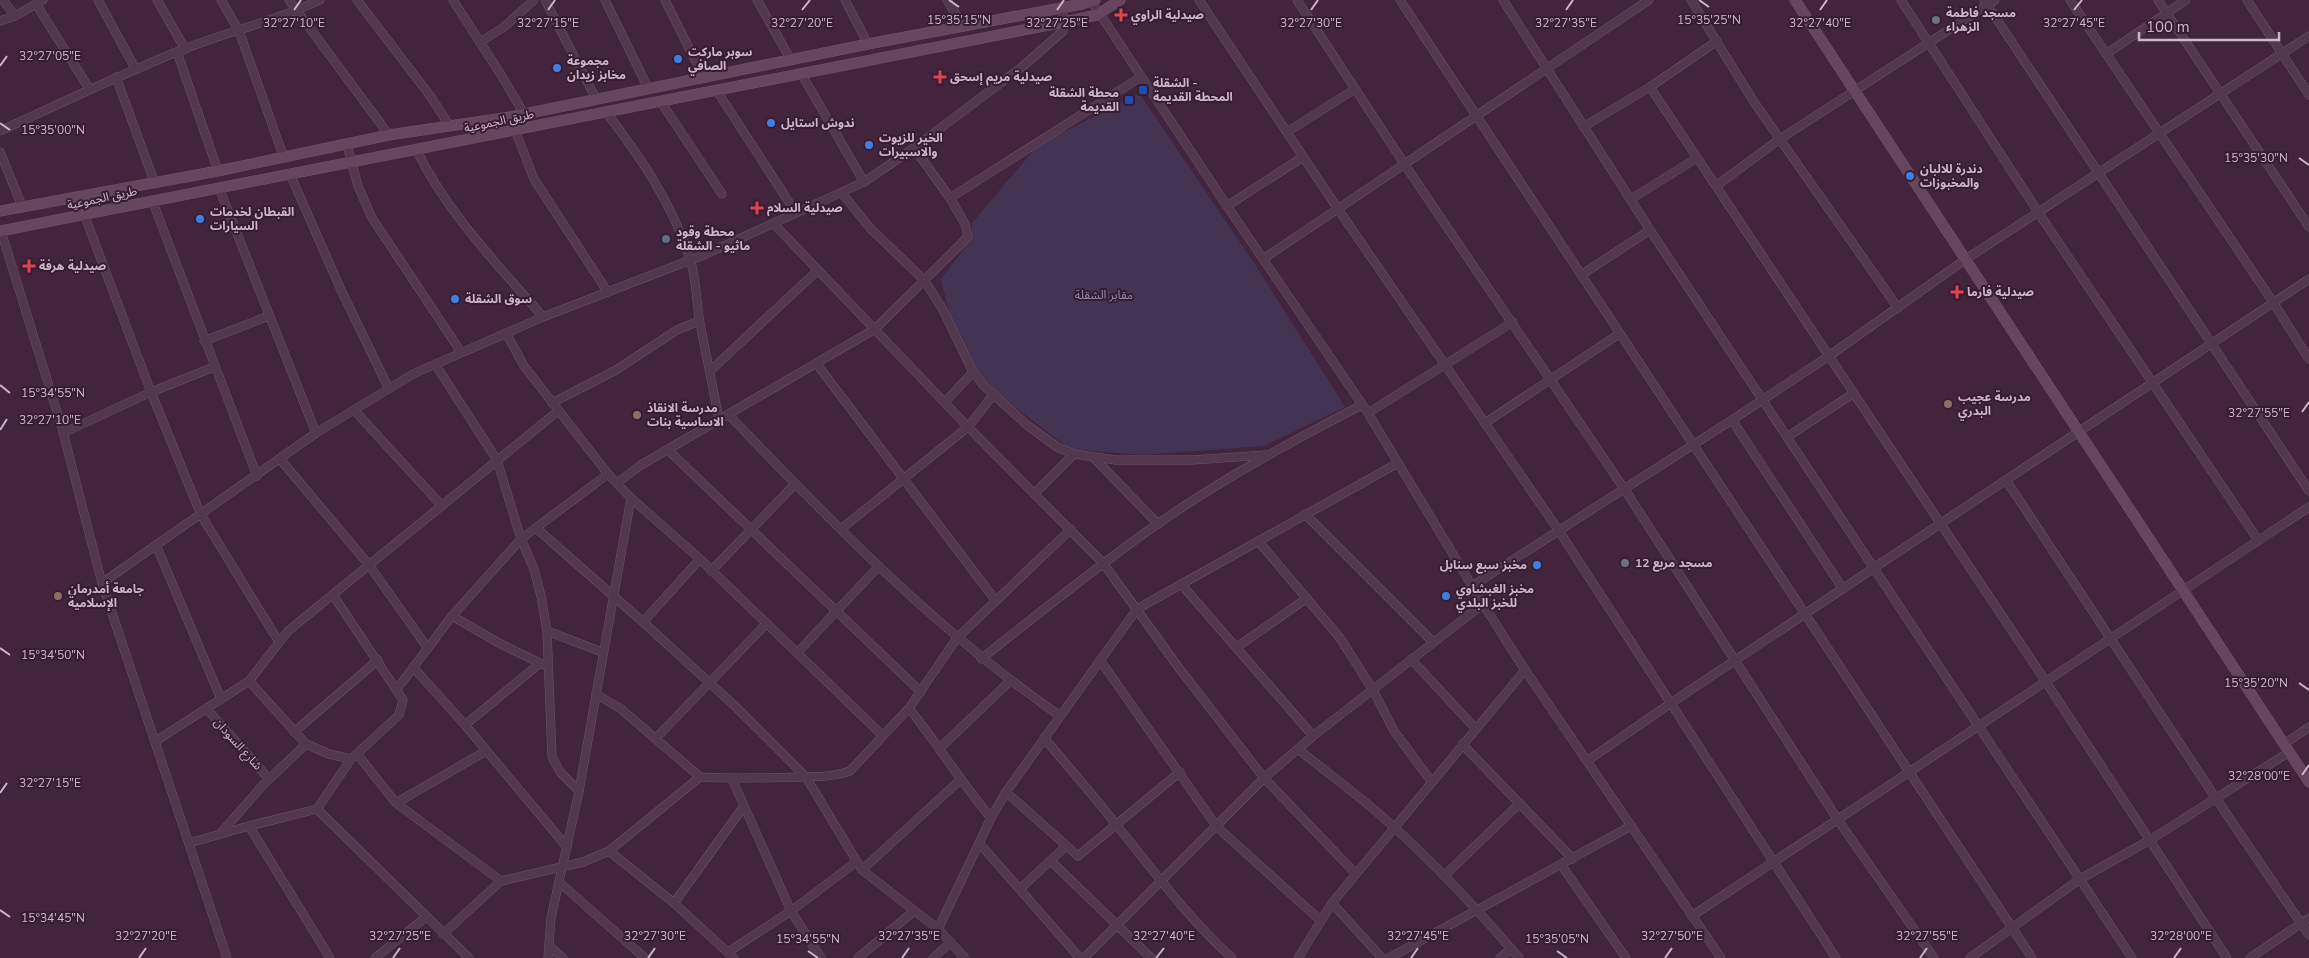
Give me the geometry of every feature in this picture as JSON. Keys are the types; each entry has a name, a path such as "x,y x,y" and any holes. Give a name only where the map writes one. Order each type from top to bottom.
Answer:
{"main road":[{"path":"1087,2 1094,15 1120,0"},
{"path":"1796,0 2309,782"},
{"name":"طريق الجموعية","path":"0,211 218,171 389,135 510,117 868,44 1087,2"},
{"name":"طريق الجموعية","path":"0,231 802,75 1094,15"}],"street":[{"path":"3,0 16,16"},
{"path":"98,0 135,68"},
{"path":"157,0 181,51 218,171"},
{"path":"221,0 239,31 284,158"},
{"path":"289,0 296,12 389,135"},
{"path":"0,131 135,68 296,12 320,0"},
{"path":"357,0 431,97 449,125"},
{"path":"452,0 524,114"},
{"path":"480,42 504,27 534,0"},
{"path":"545,0 596,99"},
{"path":"605,0 648,88"},
{"path":"665,0 704,78"},
{"path":"757,0 792,60"},
{"path":"845,0 868,44"},
{"path":"947,0 964,27"},
{"path":"1199,0 1338,210 1559,531 1836,958"},
{"path":"1297,0 1405,165 1625,490 1838,820 1934,958"},
{"path":"1400,0 2032,958"},
{"path":"1503,0 1650,230 2132,958"},
{"path":"1263,260 1649,0"},
{"path":"1691,0 1754,102 1898,308"},
{"path":"1901,0 1930,42 2038,212 2258,540"},
{"path":"1716,186 1780,139 1930,42 1986,2 1995,0"},
{"path":"2070,0 2309,358"},
{"path":"2158,0 2309,227"},
{"path":"2106,54 2186,0"},
{"path":"2247,0 2309,95"},
{"path":"0,21 16,16 40,2 90,90"},
{"path":"1986,2 2309,491"},
{"path":"102,583 316,433 388,389 435,364 543,317 690,260 774,224 864,182 914,148 1022,66 1062,31 1064,22 1062,8"},
{"path":"1094,15 1141,77 1368,413 1525,670 1721,958"},
{"path":"1472,586 1732,420 1829,356 1966,259 2309,36"},
{"path":"1584,127 1650,87 1717,40"},
{"path":"802,75 864,182"},
{"path":"116,77 154,182"},
{"path":"950,198 1141,77"},
{"path":"1650,87 2046,682 2227,958"},
{"path":"1288,132 1355,89"},
{"path":"717,91 796,213"},
{"path":"661,102 722,194"},
{"path":"606,112 648,168 678,228 690,260 697,292 699,321 719,420"},
{"path":"510,117 525,160 543,195 607,291"},
{"path":"347,145 358,186 372,218 461,352"},
{"path":"617,483 636,469 728,414 875,330 968,236 964,224 950,198 914,148"},
{"path":"417,151 436,189 456,217 543,317"},
{"path":"0,152 22,206"},
{"path":"1227,206 1303,157"},
{"path":"1631,198 1697,158"},
{"path":"290,174 341,290 388,389"},
{"path":"219,188 316,433"},
{"path":"842,193 870,228 924,280 942,308 973,372 993,395 1034,430 1057,446 1074,454 1116,460 1192,460 1266,455"},
{"path":"152,200 204,341 257,476"},
{"path":"84,214 151,392 201,515 279,642"},
{"path":"774,224 968,427 1103,563 1179,668 1264,778 1356,874"},
{"path":"1580,275 1650,230"},
{"path":"0,231 64,433 102,583 227,958"},
{"path":"710,371 818,270"},
{"path":"1587,761 2210,342 2309,279"},
{"path":"204,341 270,316"},
{"path":"552,403 623,366 677,330 699,321"},
{"path":"1368,413 1512,322"},
{"path":"506,333 516,356 608,474 631,498 700,559 882,735"},
{"path":"1485,423 1549,378 1620,334"},
{"path":"816,363 902,480 996,601"},
{"path":"435,364 497,460 521,539 539,587 546,631 552,756 560,772 579,791"},
{"path":"64,433 151,392 214,367"},
{"path":"945,402 973,372"},
{"path":"1787,437 1854,393"},
{"path":"842,529 968,427 993,395"},
{"path":"982,659 1103,563 1158,524 1266,455 1362,404"},
{"path":"354,410 442,506"},
{"path":"156,741 249,681 288,631 558,411"},
{"path":"728,414 795,484 879,566 957,638 1010,681 1060,716"},
{"path":"1732,420 1843,589"},
{"path":"668,450 921,692"},
{"path":"1035,493 1074,454"},
{"path":"1093,457 1158,524"},
{"path":"280,459 369,565 427,647"},
{"path":"938,929 991,818 1006,792 1138,609 1398,463"},
{"path":"397,689 452,616 521,539 608,474"},
{"path":"2006,480 2215,797 2309,934"},
{"path":"711,571 795,484"},
{"path":"548,958 551,918 579,791 602,652 631,498"},
{"path":"1692,916 2309,507"},
{"path":"1305,514 1433,642"},
{"path":"536,528 613,594 806,776 862,870 938,929 965,958"},
{"path":"596,694 612,701 700,777 837,775 850,770 909,708 957,638 1071,529"},
{"path":"1259,542 1340,638 1373,690 1394,731 1431,781"},
{"path":"156,545 221,699"},
{"path":"643,622 700,559"},
{"path":"797,653 879,566"},
{"path":"1181,584 1313,736"},
{"path":"189,843 317,809 354,756 399,715 404,700 333,595"},
{"path":"1237,647 1307,598"},
{"path":"1084,958 1264,778 1313,736 1483,604"},
{"path":"452,616 539,664 548,667"},
{"path":"656,738 766,624"},
{"path":"546,631 602,652"},
{"path":"1411,659 1475,728"},
{"path":"294,732 378,660"},
{"path":"1100,660 1217,827 1320,920"},
{"path":"465,725 539,664"},
{"path":"413,667 465,725 567,847"},
{"path":"1298,958 1332,902 1525,670"},
{"path":"249,681 306,744 329,754 354,756 396,803 501,881"},
{"path":"940,748 1010,681"},
{"name":"شارع السودان","path":"206,708 269,779"},
{"path":"909,708 940,748 960,780 991,818"},
{"path":"1970,958 2080,879 2150,840 2215,797 2286,748 2309,727"},
{"path":"1044,738 1116,824 1161,883 1203,931 1232,958"},
{"path":"220,834 269,779 306,744"},
{"path":"1462,744 1573,859"},
{"path":"1298,749 1394,827 1445,875 1479,910 1519,958"},
{"path":"396,803 486,751"},
{"path":"1006,792 1075,854 1081,855 1180,772"},
{"path":"443,934 501,881 594,858 609,851 700,777"},
{"path":"732,778 791,910 821,958"},
{"path":"862,870 960,780"},
{"path":"1445,875 1520,803"},
{"path":"674,903 744,806"},
{"path":"317,809 469,958"},
{"path":"249,826 330,958"},
{"path":"1389,958 1562,866 1631,826"},
{"path":"980,844 1021,888 1080,958"},
{"path":"1021,888 1066,846"},
{"path":"609,851 674,903 731,955 856,862"},
{"path":"1051,861 1151,958"},
{"path":"1562,866 1626,958"},
{"path":"559,882 645,958"},
{"path":"1332,902 1382,958"},
{"path":"858,958 914,911"},
{"path":"375,958 426,917"},
{"path":"2250,958 2309,918"},
{"path":"933,958 952,942"},
{"path":"549,946 563,958"},
{"path":"1500,958 1511,948"}],"green space":[{"name":"مقابر الشقلة","path":"1139,93 1256,266 1345,407 1264,446 1142,455 1070,449 979,380 952,325 941,279 972,238 972,223 1037,146"}],"place":[{"name":"صيدلية الراوي","path":"1121,15"},
{"name":"مسجد فاطمة الزهراء","path":"1936,20"},
{"name":"سوبر ماركت الصافي","path":"678,59"},
{"name":"مجموعة مخابز زيدان","path":"557,68"},
{"name":"صيدلية مريم إسحق","path":"940,77"},
{"name":"الشقلة - المحطة القديمة","path":"1143,90"},
{"name":"محطة الشقلة القديمة","path":"1129,100"},
{"name":"ندوش استايل","path":"771,123"},
{"name":"الخير للزيوت والاسبيرات","path":"869,145"},
{"name":"دندرة للالبان والمخبوزات","path":"1910,176"},
{"name":"صيدلية السلام","path":"757,208"},
{"name":"القبطان لخدمات السيارات","path":"200,219"},
{"name":"محطة وقود ماثيو - الشقلة","path":"666,239"},
{"name":"صيدلية هرفة","path":"29,266"},
{"name":"صيدلية فارما","path":"1957,292"},
{"name":"سوق الشقلة","path":"455,299"},
{"name":"مدرسة عجيب البدري","path":"1948,404"},
{"name":"مدرسة الانقاذ الاساسية بنات","path":"637,415"},
{"name":"مسجد مربع 12","path":"1625,563"},
{"name":"مخبز سبع سنابل","path":"1537,565"},
{"name":"جامعة أمدرمان الإسلامية","path":"58,596"},
{"name":"مخبز الغبشاوي للخبز البلدي","path":"1446,596"}]}
